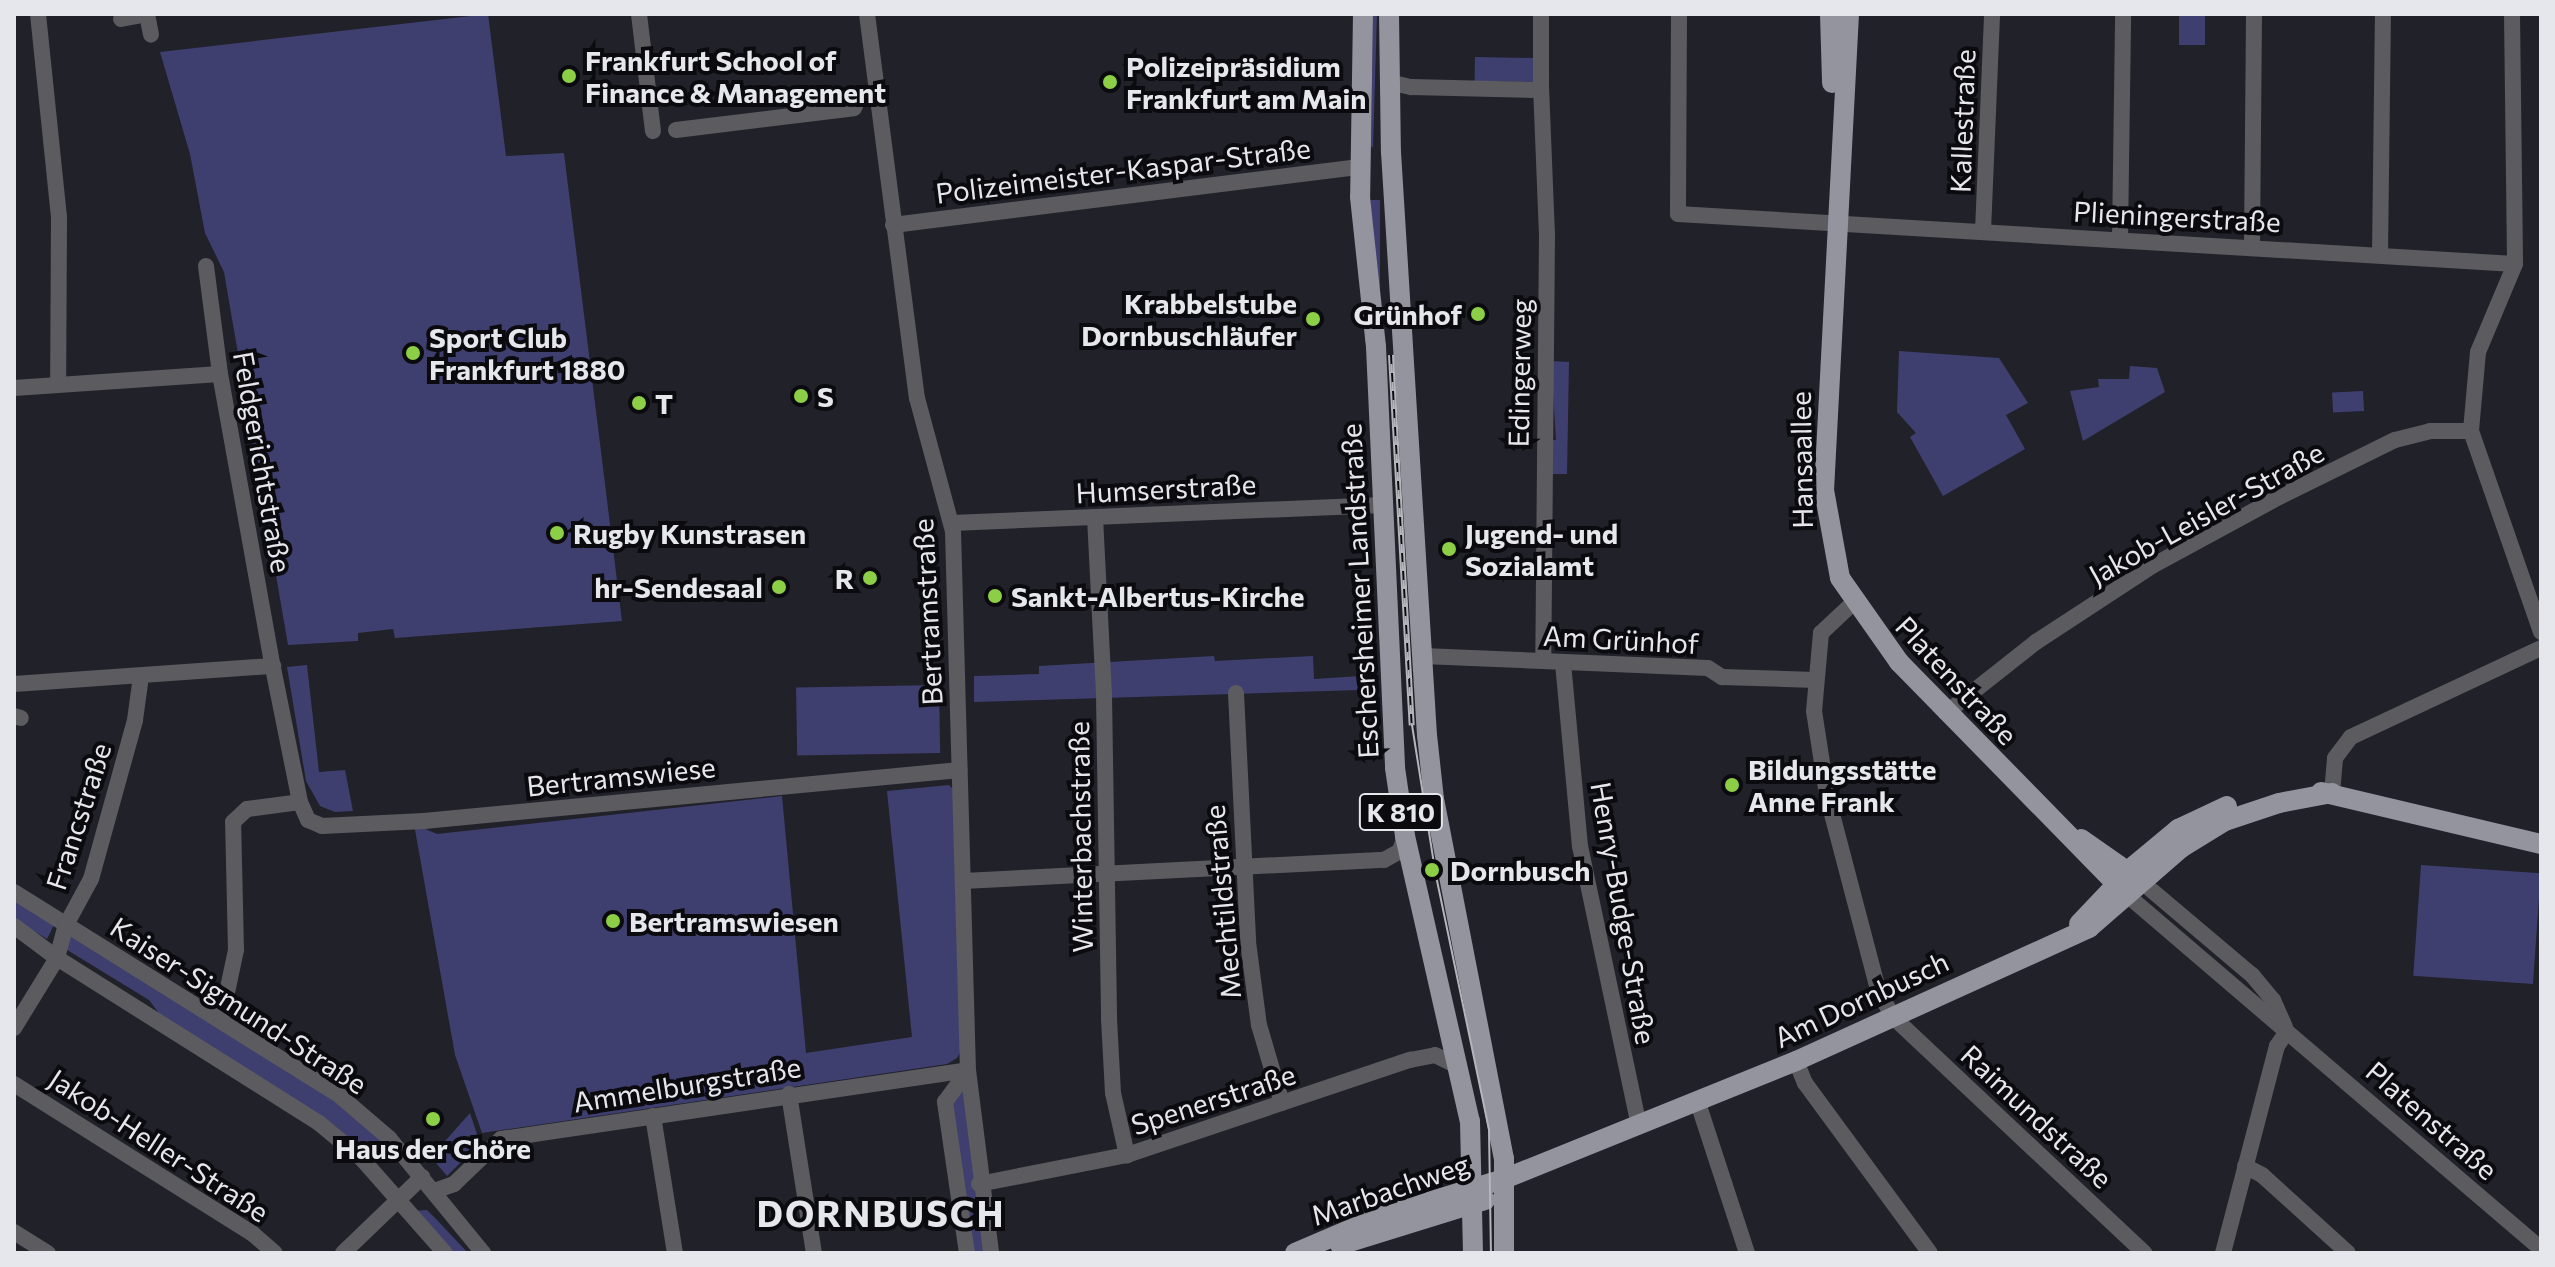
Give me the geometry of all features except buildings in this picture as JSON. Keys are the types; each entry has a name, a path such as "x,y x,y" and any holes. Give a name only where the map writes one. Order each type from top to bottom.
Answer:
{"main road":[{"name":"Eschersheimer Landstraße","path":"1363,14 1434,799 1499,1129 1504,1186 1504,1253"},
{"name":"Eschersheimer Landstraße","path":"1389,14 1398,84 1378,164 1376,347 1394,762 1405,836 1472,1130 1473,1253"},
{"name":"Hansaallee","path":"1830,14 1832,255 1824,490 1834,560 1853,603"},
{"name":"Hansaallee","path":"1832,219 1849,14"},
{"name":"Platenstraße","path":"1853,603 1946,713 2059,824 2129,883"},
{"path":"2332,793 2541,844"},
{"name":"Am Dornbusch","path":"1504,1186 1638,1122 1693,1105 1796,1061 2089,928 2129,883 2225,821 2279,803 2332,793"},
{"path":"2464,826 2541,836"},
{"name":"Am Dornbusch","path":"1504,1186 1648,1131 1693,1105"},
{"name":"Marbachweg","path":"1305,1253 1504,1186"},
{"name":"Marbachweg","path":"1295,1253 1379,1217 1473,1196"}],"street":[{"path":"38,14 59,217 58,384"},
{"path":"121,19 147,14 151,35"},
{"path":"639,14 653,131"},
{"name":"Bertramstraße","path":"867,14 917,398 952,523 968,1070 979,1184 991,1253"},
{"name":"Edingerweg","path":"1541,14 1547,234 1543,661"},
{"name":"Plieningerstraße","path":"1679,14 1678,214 1832,219 2515,264"},
{"name":"Kallestraße","path":"1983,231 1992,14"},
{"path":"2120,238 2123,14"},
{"path":"2252,245 2254,14"},
{"path":"2380,255 2383,14"},
{"path":"2512,14 2515,264 2478,352 2471,431 2541,632"},
{"path":"1398,84 1541,86"},
{"path":"676,130 854,108 858,99 877,97"},
{"name":"Polizeimeister-Kaspar-Straße","path":"893,225 1378,164"},
{"name":"Feldgerichtstraße","path":"206,266 220,374 300,802"},
{"path":"14,388 220,374"},
{"name":"Jakob-Leisler-Straße","path":"1946,713 2036,642 2142,572 2279,497 2395,440 2430,431 2471,431"},
{"name":"Humserstraße","path":"952,523 1383,505"},
{"name":"Winterbachstraße","path":"1095,517 1113,1093 1127,1155"},
{"path":"1853,603 1821,633 1814,711 1827,795 1878,990 1893,1017"},
{"path":"2332,793 2335,758 2351,737 2541,648"},
{"name":"Am Grünhof","path":"1423,656 1708,668 1722,677 1815,680"},
{"name":"Henry-Budge-Straße","path":"1563,663 1580,846 1638,1122"},
{"path":"14,684 273,666"},
{"name":"Francstraße","path":"14,1028 57,958 66,925 91,879 133,727 141,676"},
{"name":"Mechtildstraße","path":"1236,693 1242,867 1259,1025 1282,1103"},
{"name":"Francstraße","path":"133,727 149,737"},
{"name":"Bertramswiese","path":"300,802 308,820 336,826 960,770"},
{"path":"221,1021 236,950 233,822 247,809 300,802"},
{"path":"963,881 1384,860 1400,851 1405,836"},
{"name":"Platenstraße","path":"2129,883 2286,1033 2541,1249"},
{"name":"Kaiser-Sigmund-Straße","path":"14,892 340,1096 389,1138 483,1253"},
{"name":"Kaiser-Sigmund-Straße","path":"14,926 57,958 319,1123 362,1159 445,1253"},
{"name":"Raimundstraße","path":"1893,1017 2144,1253"},
{"path":"2223,1253 2277,1046 2286,1033"},
{"name":"Spenerstraße","path":"979,1184 1127,1155 1424,1056 1444,1057 1458,1066"},
{"path":"1796,1061 1805,1083 1930,1253"},
{"path":"967,1253 945,1102 968,1070"},
{"name":"Ammelburgstraße","path":"434,1191 454,1184 485,1149 501,1139 789,1094 968,1070"},
{"name":"Jakob-Heller-Straße","path":"14,1084 253,1234 275,1253"},
{"path":"789,1094 814,1253"},
{"path":"1693,1105 1747,1253"},
{"path":"653,1116 675,1253"},
{"path":"2245,1166 2262,1175 2348,1253"},
{"path":"343,1253 422,1177"},
{"path":"14,1232 48,1253"}],"shaded area":[{"name":"Sport Club Frankfurt 1880","path":"488,14 506,156 564,153 622,621 395,638 393,629 358,633 358,641 288,645 224,272 205,233 190,154 160,52"},
{"path":"1373,14 1377,14 1373,148 1371,146"},
{"path":"2179,14 2205,14 2205,45 2179,45"},
{"path":"1475,57 1535,58 1535,82 1475,81"},
{"path":"1365,200 1380,200 1380,342 1365,342"},
{"path":"1899,351 1999,358 2028,403 2006,415 2025,449 1943,496 1910,437 1916,433 1897,412"},
{"path":"1551,361 1569,362 1567,474 1549,474 1549,440 1556,440"},
{"path":"2130,366 2157,368 2165,392 2083,441 2070,391 2099,387 2098,379 2129,379"},
{"path":"2363,391 2364,411 2333,413 2332,393"},
{"path":"1214,656 1215,661 1313,656 1314,679 1360,676 1359,690 974,702 974,676 1039,674 1039,666"},
{"path":"307,665 319,772 345,770 353,811 335,812 320,806 306,781 287,667"},
{"path":"939,685 940,753 797,755 796,687"},
{"path":"949,785 953,789 962,1049 957,1058 947,1064 482,1133 455,1055 414,824 437,834 782,796 806,1053 912,1037 887,791"},
{"path":"2421,865 2541,873 2533,984 2413,976"},
{"path":"14,899 54,925 47,939 14,919"},
{"path":"70,936 337,1102 382,1141 366,1153 161,1016 149,1000 64,948"},
{"path":"966,1087 986,1253 971,1253 949,1099"},
{"path":"470,1113 480,1143 447,1176 431,1157"},
{"path":"427,1210 468,1253 453,1253 413,1211"}],"tram line":[{"path":"1412,725 1435,871 1489,1129 1491,1253"}],"railway":[{"path":"1391,355 1412,725"}],"place":[{"name":"Frankfurt School of Finance & Management","path":"569,76"},
{"name":"Polizeipräsidium Frankfurt am Main","path":"1110,82"},
{"name":"Grünhof","path":"1478,314"},
{"name":"Krabbelstube Dornbuschläufer","path":"1313,319"},
{"name":"Sport Club Frankfurt 1880","path":"413,353"},
{"name":"S","path":"801,396"},
{"name":"T","path":"639,403"},
{"name":"Rugby Kunstrasen","path":"557,533"},
{"name":"Jugend- und Sozialamt","path":"1449,549"},
{"name":"R","path":"870,578"},
{"name":"hr-Sendesaal","path":"779,587"},
{"name":"Sankt-Albertus-Kirche","path":"995,596"},
{"name":"Bildungsstätte Anne Frank","path":"1732,785"},
{"name":"Dornbusch","path":"1432,870"},
{"name":"Bertramswiesen","path":"613,921"},
{"name":"Haus der Chöre","path":"433,1119"}],"district":[{"name":"DORNBUSCH","path":"881,1213"}]}
